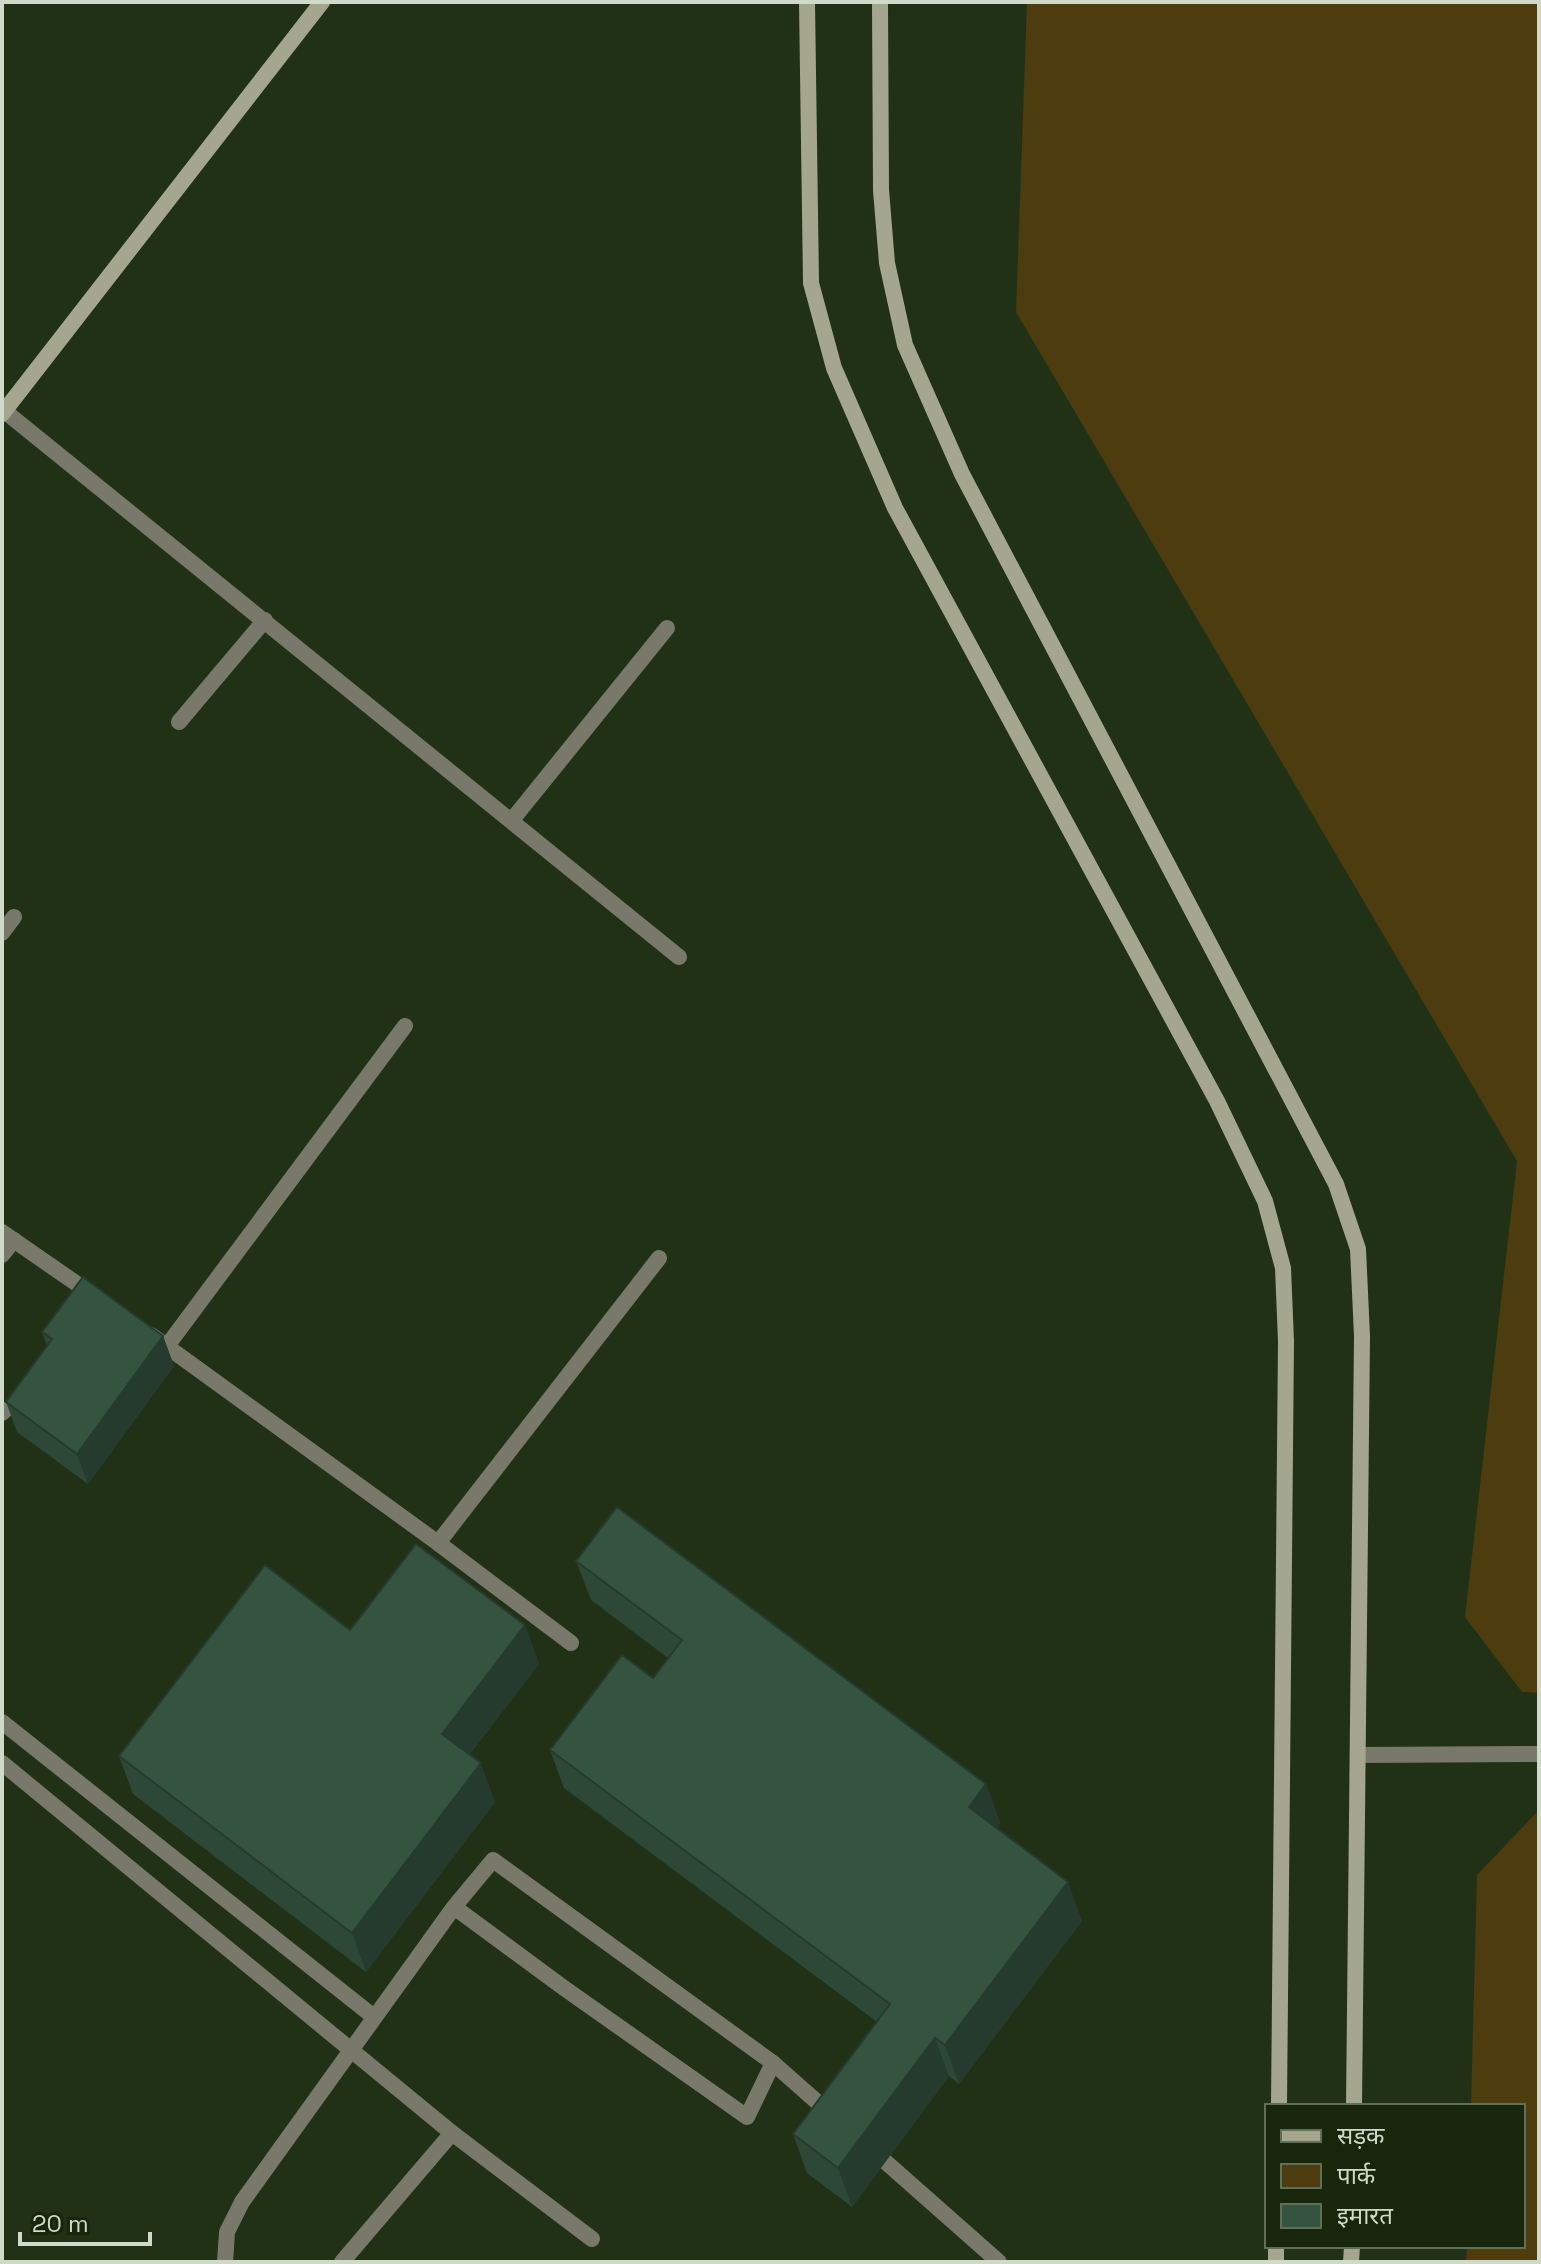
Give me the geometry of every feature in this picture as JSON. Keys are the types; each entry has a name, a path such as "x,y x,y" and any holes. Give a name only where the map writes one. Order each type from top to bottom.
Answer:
{"main road":[{"path":"3,411 322,2"},
{"path":"807,2 811,283 834,368 895,508 1217,1101 1265,1201 1283,1268 1286,1341 1279,2104"},
{"path":"880,2 881,190 887,263 905,345 962,474 1336,1184 1358,1249 1362,1336 1354,2104"}],"street":[{"path":"3,411 679,957"},
{"path":"179,722 265,620"},
{"path":"512,820 667,628"},
{"path":"2,933 14,917"},
{"path":"167,1346 405,1026"},
{"path":"2,1255 8,1236 103,1302"},
{"path":"438,1543 659,1258"},
{"path":"142,1329 571,1643"},
{"path":"2,1722 374,2017"},
{"path":"1358,1755 1539,1754"},
{"path":"2,1763 350,2051 592,2239"},
{"path":"225,2262 227,2232 242,2202 454,1907 493,1860 773,2063 999,2262"},
{"path":"454,1907 747,2117 773,2063"},
{"path":"342,2262 452,2133"}],"green space":[{"path":"1027,2 1539,2 1539,1693 1522,1692 1465,1617 1517,1161 1016,312"},
{"path":"1539,1810 1539,2262 1466,2262 1467,2248 1525,2248 1525,2104 1471,2104 1477,1875"}],"building":[{"path":"83,1277 163,1336 77,1454 6,1402 52,1339 42,1332"},
{"path":"617,1507 986,1784 969,1807 1068,1882 945,2045 935,2038 838,2168 793,2134 890,2004 550,1750 622,1655 653,1678 682,1640 576,1561"},
{"path":"416,1544 525,1625 442,1734 481,1763 352,1933 119,1756 265,1565 350,1630"}]}
